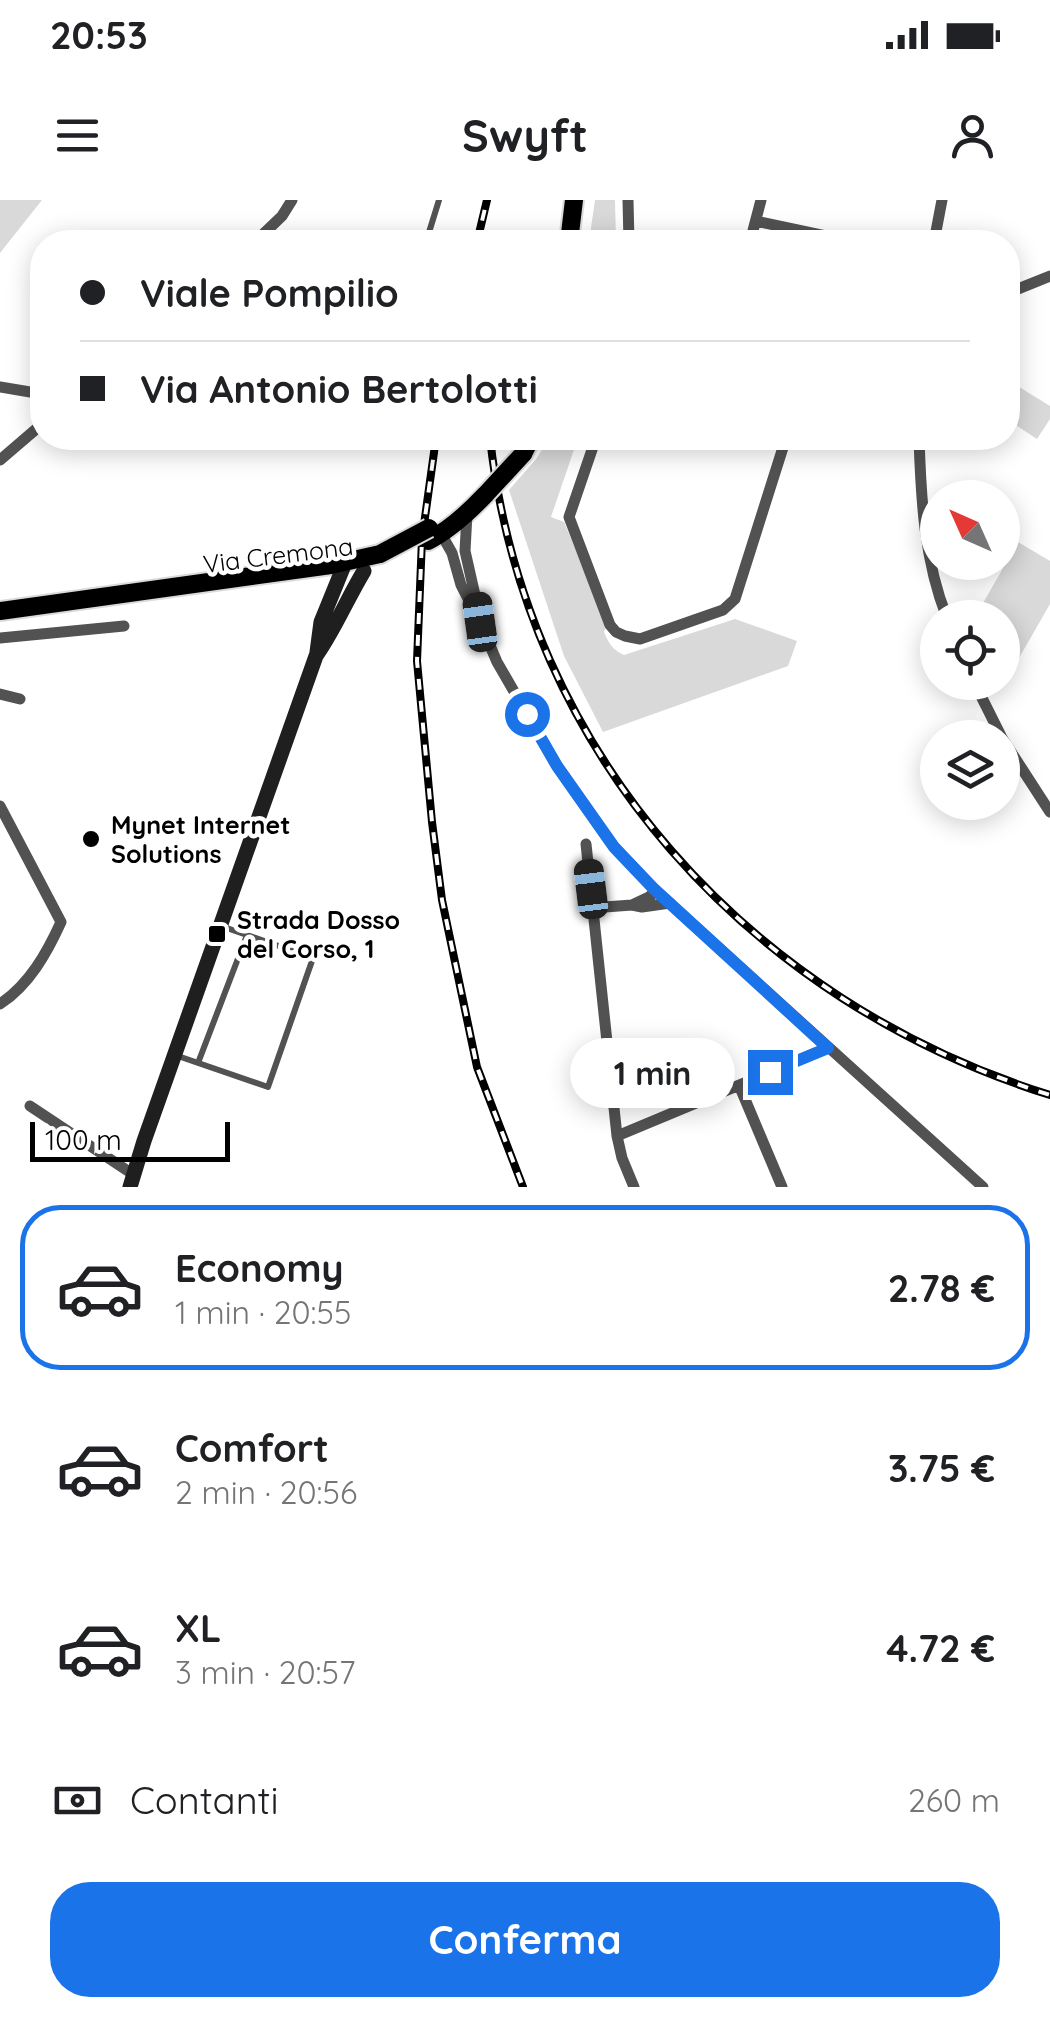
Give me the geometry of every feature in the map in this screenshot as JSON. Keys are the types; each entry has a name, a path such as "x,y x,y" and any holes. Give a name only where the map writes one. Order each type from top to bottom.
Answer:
{"main road":[{"path":"570,230 574,200"},
{"name":"Via Cremona","path":"0,611 158,590 201,590 376,563 467,514 519,450"},
{"name":"Via Cremona","path":"433,532 485,488"},
{"path":"316,656 344,606 376,563"},
{"path":"134,1182 174,1054 316,656 318,634 338,568"},
{"name":"Via Cremona","path":"292,576 317,579 338,568"}],"street":[{"path":"267,230 292,200"},
{"path":"628,200 629,230"},
{"path":"753,230 761,200"},
{"path":"936,230 942,200"},
{"path":"756,221 798,230"},
{"path":"1020,288 1050,276"},
{"path":"0,386 30,392"},
{"path":"0,460 30,434"},
{"path":"592,450 569,517 605,615 616,632 640,639 723,610 735,598 782,450"},
{"path":"920,450 920,496 942,600"},
{"path":"467,514 465,550 480,622"},
{"path":"433,532 452,553 461,584 497,662 557,766 614,847 656,891 983,1187"},
{"path":"0,638 124,626"},
{"path":"0,694 20,700"},
{"path":"1020,766 1050,812"},
{"path":"0,806 61,922 48,950 17,993 0,1004"},
{"path":"586,844 592,909 632,905 656,891"},
{"path":"632,905 670,903"},
{"path":"600,911 593,922 617,1136 634,1187"},
{"path":"617,1136 828,1048"},
{"path":"739,1085 782,1187"},
{"path":"30,1106 134,1182"}],"lane":[{"path":"430,230 439,200"},
{"path":"174,1054 268,1087 313,958 220,926"},
{"path":"198,1063 247,935"}],"shaded area":[{"path":"0,200 42,200 0,253"},
{"path":"595,200 615,200 616,230 591,230"},
{"path":"1020,387 1050,406 1050,419 1037,439 1020,428"},
{"path":"542,450 574,450 551,517 564,522 607,625 604,632 614,649 624,655 735,619 797,641 788,666 603,732 564,656 509,490"},
{"path":"1020,543 1050,561 1050,604 1020,656 1020,600 985,600 996,580 1020,580"}],"railway":[{"path":"480,230 487,200"},
{"path":"434,450 422,539 417,661 432,822 442,900 477,1067 523,1187"},
{"path":"492,450 512,553 550,661 604,760 671,850 751,930 841,998 942,1053 1050,1095"}],"place":[{"name":"Mynet Internet Solutions","path":"91,839"},
{"name":"Strada Dosso del Corso, 1","path":"217,934"}],"route":[{"path":"527,714 557,766 614,847 653,888 828,1048 770,1072"}]}
